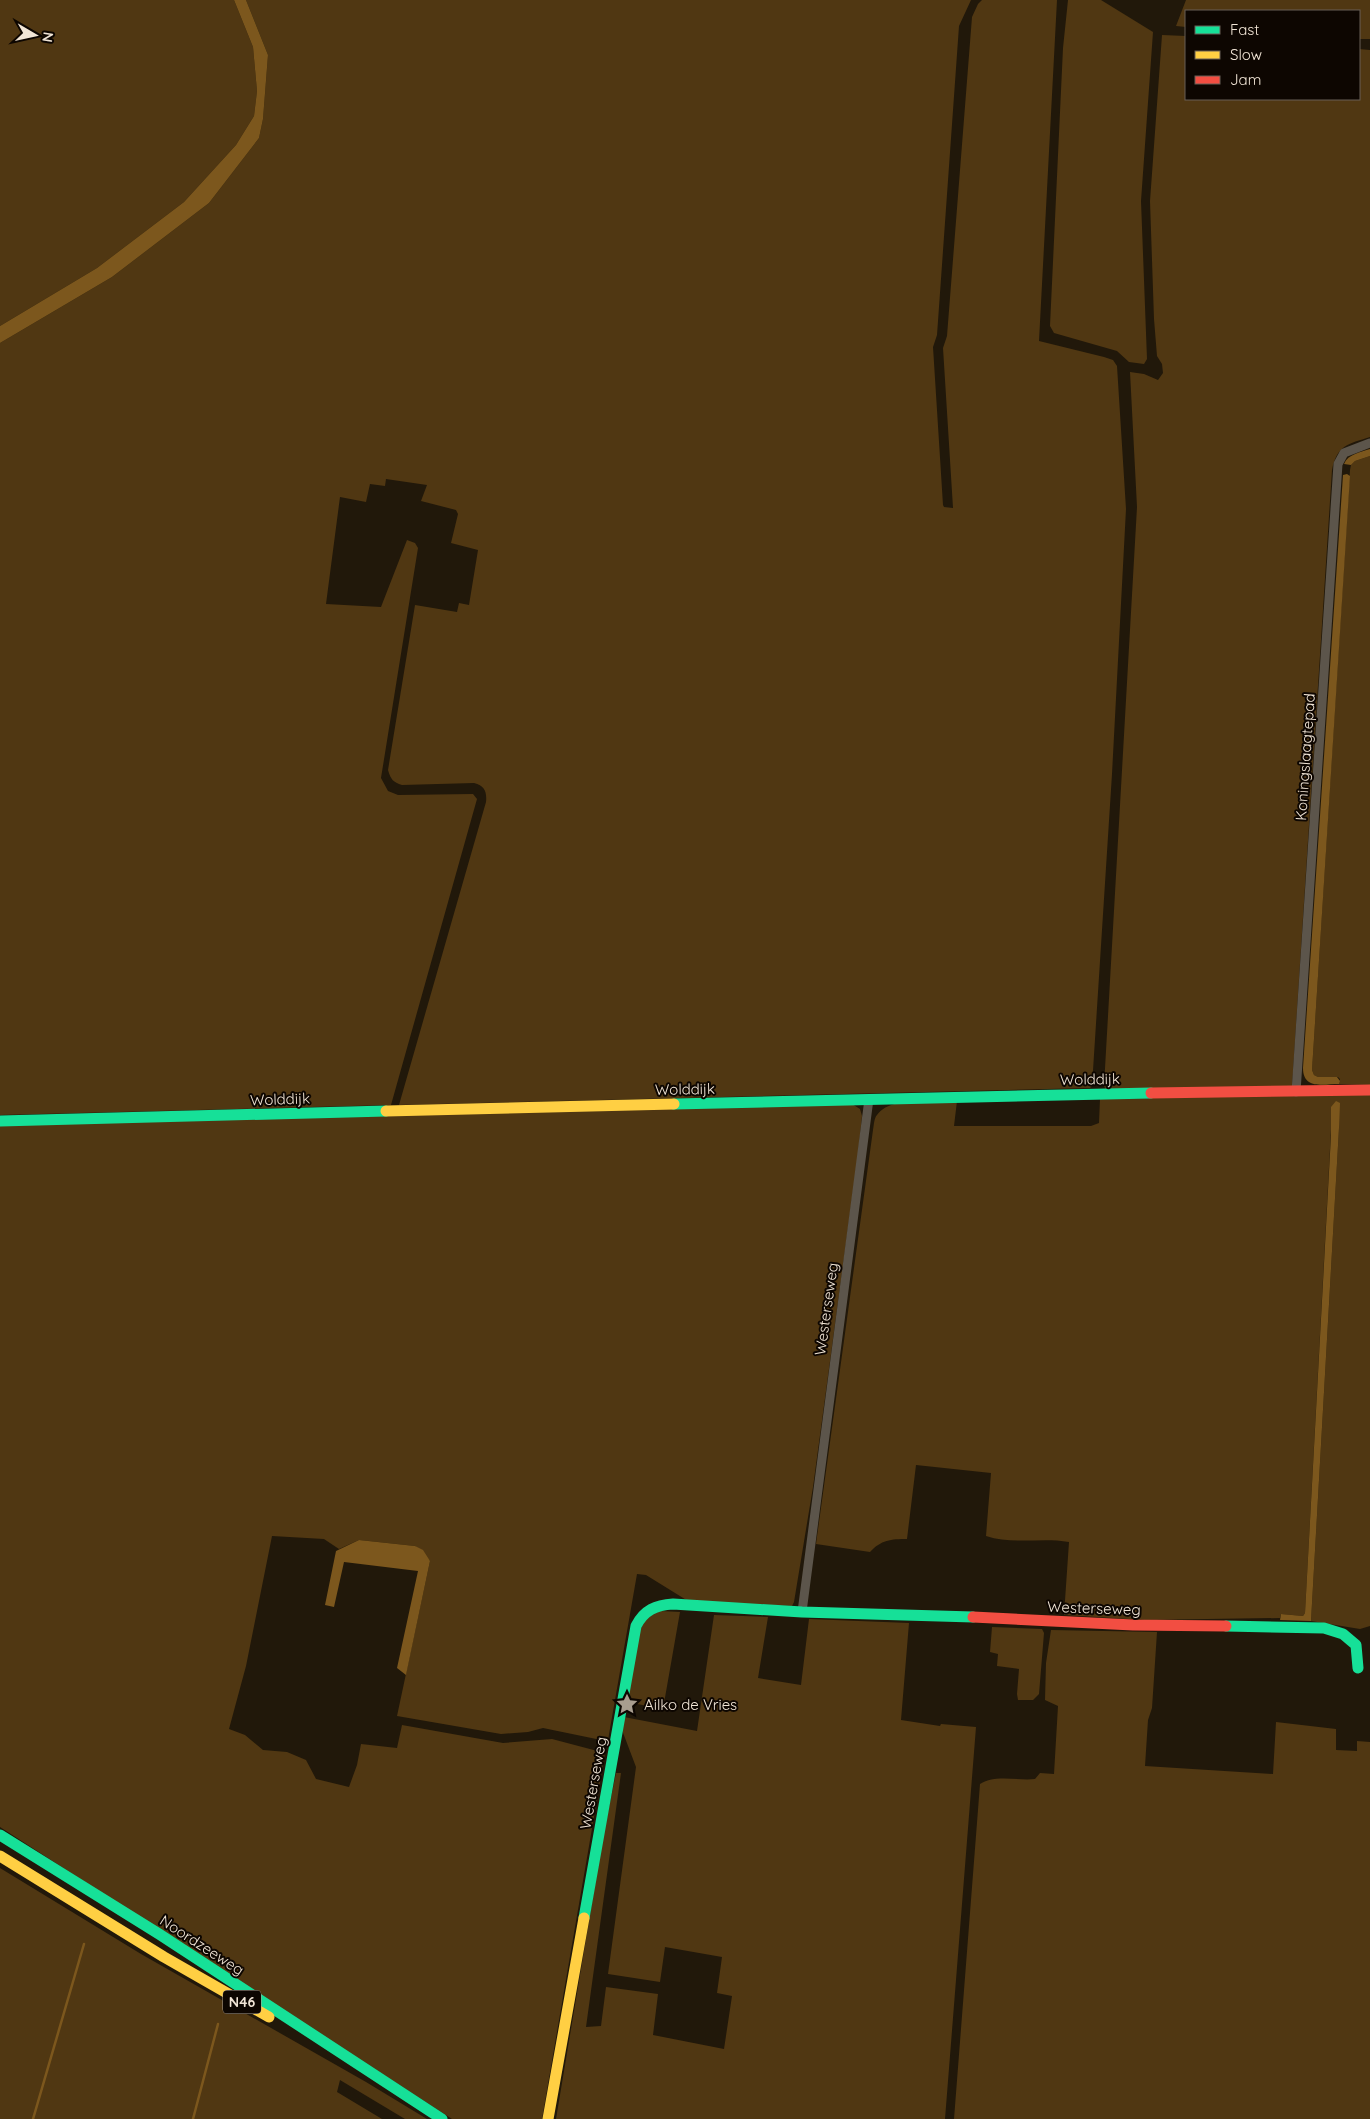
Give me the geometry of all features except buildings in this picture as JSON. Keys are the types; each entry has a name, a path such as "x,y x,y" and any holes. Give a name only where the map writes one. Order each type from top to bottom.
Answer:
{"main road":[{"name":"Wolddijk","path":"0,1121 869,1099 1370,1090"},
{"name":"Westerseweg","path":"548,2119 633,1645 640,1618 647,1610 663,1604 802,1612 989,1617 1133,1625 1324,1628 1343,1634 1356,1645 1358,1668"},
{"name":"Noordzeeweg","path":"0,1835 159,1934 442,2119"},
{"name":"Noordzeeweg","path":"0,1856 164,1957 411,2099"}],"street":[{"name":"Koningslaagtepad","path":"1296,1092 1338,464 1344,453 1370,443"},
{"name":"Westerseweg","path":"802,1612 869,1099"}],"shaded area":[{"path":"0,0 234,0 253,47 257,91 254,116 236,145 184,202 97,268 0,326"},
{"path":"234,0 246,0 268,55 263,119 259,138 209,203 112,277 0,343 0,326 97,268 184,202 236,145 254,116 257,91 253,47"},
{"path":"246,0 971,0 959,26 937,335 933,347 943,505 944,507 953,508 943,348 947,336 972,17 982,0 1057,0 1039,341 1104,357 1113,360 1117,366 1126,509 1112,774 1092,1086 1090,1088 399,1105 486,802 486,792 478,784 474,783 402,785 393,780 388,770 415,605 457,612 459,603 469,605 478,550 451,543 458,514 456,510 421,501 427,485 386,479 385,486 370,484 366,502 340,497 326,604 381,607 407,540 415,543 418,548 381,778 388,791 398,795 473,794 477,799 391,1105 0,1115 0,343 112,277 209,203 259,138 263,119 268,55"},
{"path":"1068,0 1101,0 1153,32 1141,201 1147,359 1144,364 1129,362 1117,351 1054,333 1050,326 1063,48"},
{"path":"1186,0 1370,0 1370,39 1360,39 1360,10 1185,10 1185,27 1176,26"},
{"path":"1162,35 1185,36 1185,100 1360,100 1360,49 1370,50 1370,437 1350,444 1340,450 1332,470 1292,1087 1106,1090 1104,1086 1137,507 1130,372 1144,374 1158,380 1163,373 1162,364 1157,356 1154,319 1150,201"},
{"path":"1370,449 1370,456 1355,461 1351,465 1344,464 1348,458"},
{"path":"1370,456 1370,1085 1339,1084 1340,1079 1338,1077 1318,1077 1314,1075 1312,1070 1350,470 1351,465 1355,461"},
{"path":"1347,474 1350,476 1312,1070 1314,1075 1318,1077 1337,1077 1340,1081 1339,1084 1321,1085 1310,1083 1304,1075 1303,1068 1343,475"},
{"path":"1370,1094 1370,1626 1360,1629 1311,1621 1339,1128 1331,1130 1305,1613 1303,1616 1281,1614 1280,1618 1144,1620 1064,1615 1069,1542 1048,1540 1017,1541 986,1536 991,1473 916,1465 907,1539 887,1541 878,1545 870,1552 816,1544 874,1124 876,1116 883,1109 902,1102 926,1100 957,1101 954,1126 1091,1126 1099,1123 1100,1099"},
{"path":"1336,1101 1340,1103 1339,1128 1311,1621 1280,1620 1281,1614 1303,1616 1305,1613 1331,1107"},
{"path":"852,1104 860,1109 862,1116 858,1154 813,1487 792,1606 688,1601 646,1575 637,1574 608,1740 543,1728 528,1732 501,1734 397,1716 430,1561 415,1546 359,1540 339,1549 324,1539 272,1536 246,1666 229,1729 245,1735 263,1750 287,1752 306,1760 316,1779 349,1787 357,1765 361,1744 397,1748 402,1725 503,1743 552,1739 605,1753 542,2119 452,2119 0,1827 0,1124"},
{"path":"359,1540 415,1546 423,1550 430,1561 406,1675 397,1668 418,1571 344,1562 334,1607 325,1605 336,1551"},
{"path":"661,1611 680,1612 663,1709 627,1702 641,1628 647,1617"},
{"path":"714,1615 768,1617 758,1678 801,1685 809,1619 909,1623 901,1720 940,1726 941,1724 976,1727 945,2119 556,2119 603,1837 616,1773 621,1773 586,2027 601,2026 606,1987 658,1994 653,2035 724,2049 732,1996 717,1993 722,1957 665,1947 660,1982 608,1974 636,1767 622,1730 624,1717 697,1731"},
{"path":"992,1627 1042,1629 1044,1633 1039,1694 1033,1700 1018,1700 1019,1669 997,1666 998,1654 990,1652"},
{"path":"1051,1630 1157,1632 1152,1708 1148,1720 1145,1766 1273,1774 1276,1722 1336,1729 1336,1750 1357,1751 1357,1741 1370,1742 1370,2119 954,2119 980,1784 993,1779 1035,1779 1040,1773 1054,1774 1058,1706 1045,1700 1046,1663"},
{"path":"0,1868 141,1954 366,2082 427,2119 405,2119 340,2080 337,2092 382,2119 0,2119"}],"waterway":[{"path":"33,2119 84,1944"},
{"path":"193,2119 218,2024"}],"traffic: fast":[{"path":"674,1104 1151,1093"},
{"path":"0,1121 386,1111"},
{"path":"584,1918 636,1626 647,1612 656,1607 673,1604 802,1612 973,1617"},
{"path":"1226,1626 1324,1628 1343,1634 1356,1645 1358,1668"},
{"path":"0,1835 159,1934 442,2119"}],"traffic: slow":[{"path":"386,1111 674,1104"},
{"path":"0,1856 164,1957 269,2017"},
{"path":"548,2119 584,1918"}],"traffic: jam":[{"path":"1151,1093 1370,1090"},
{"path":"973,1617 1133,1625 1226,1626"}],"place":[{"name":"Ailko de Vries","path":"627,1704"}]}
